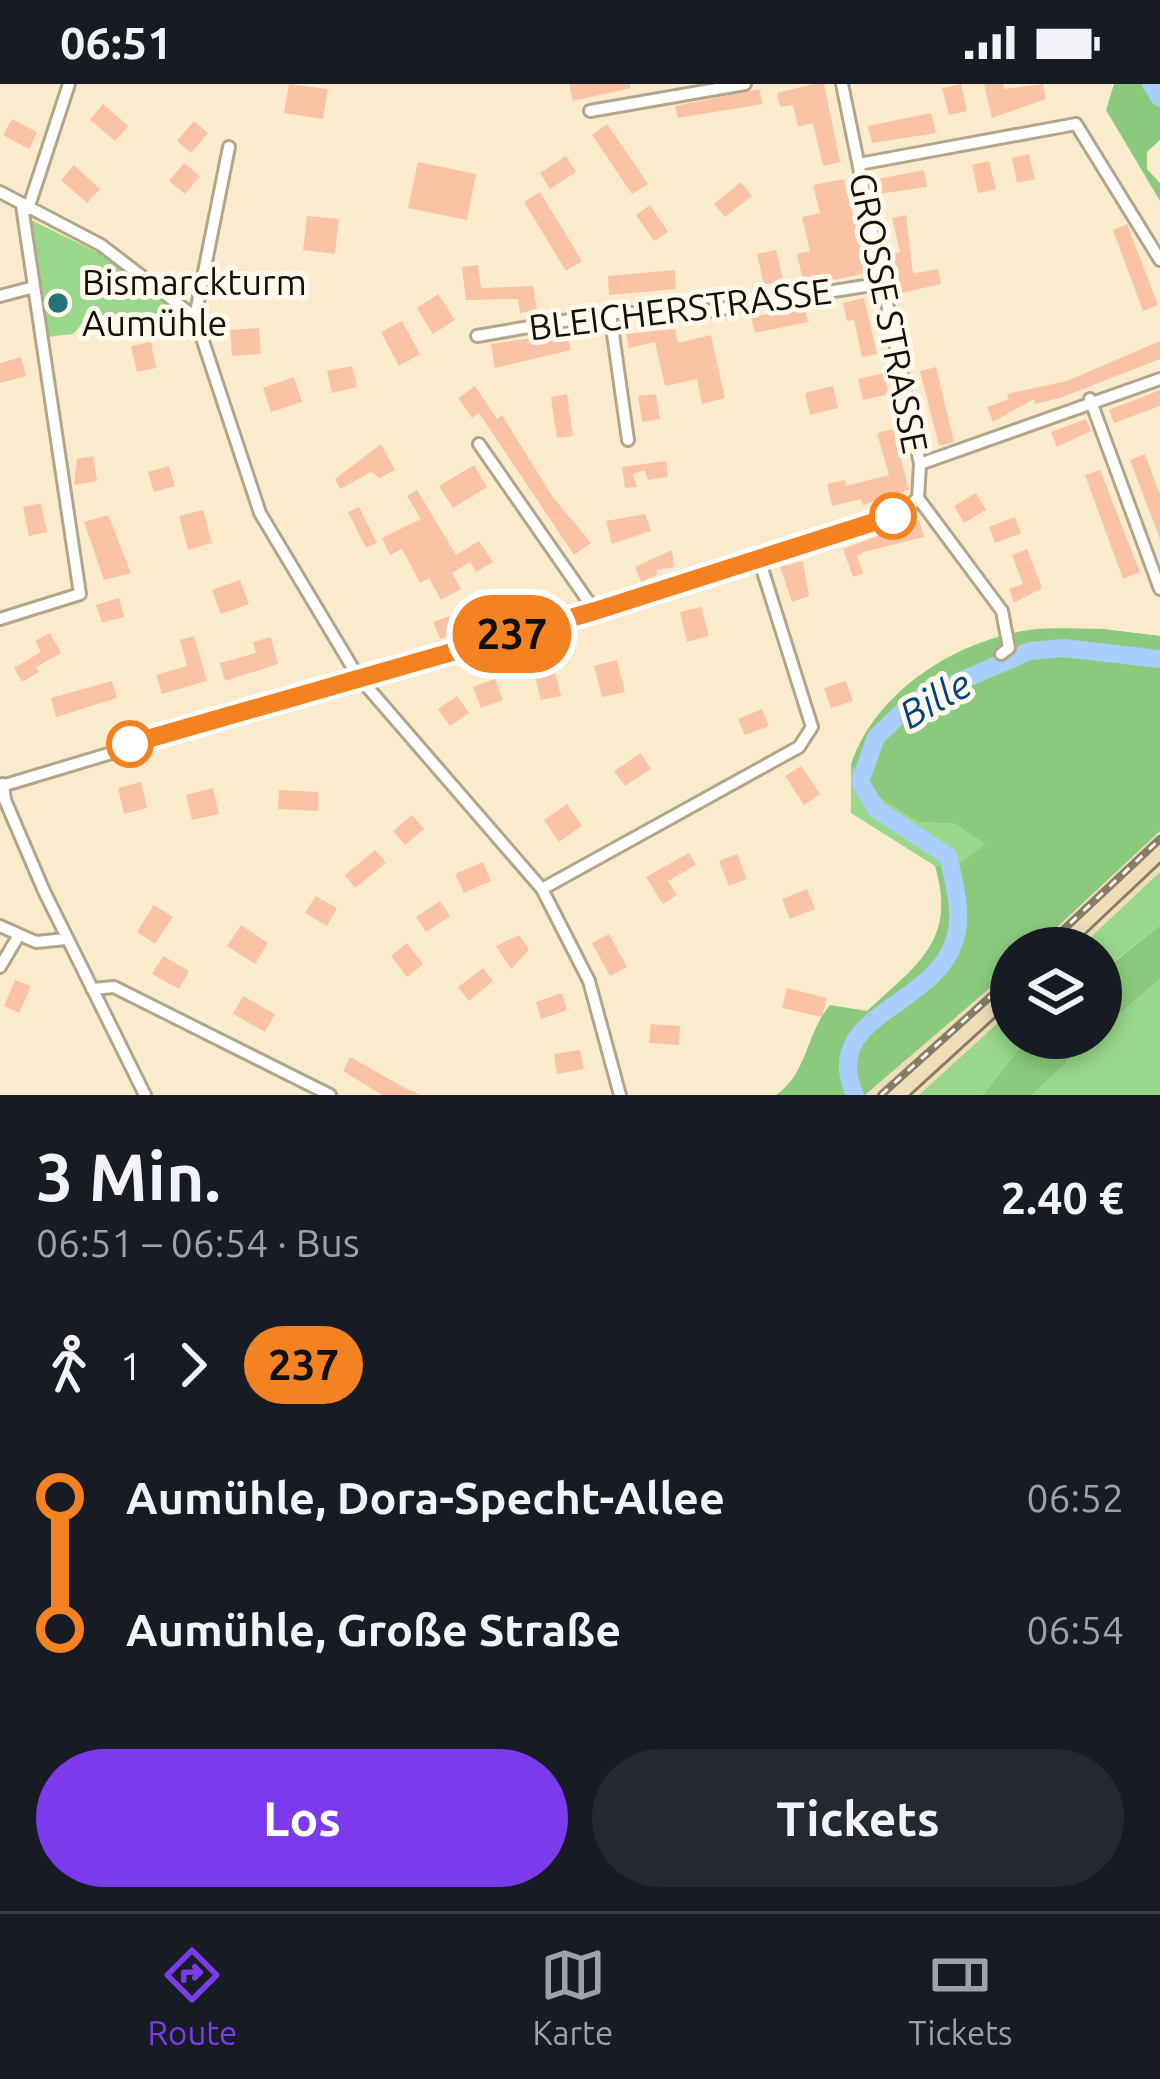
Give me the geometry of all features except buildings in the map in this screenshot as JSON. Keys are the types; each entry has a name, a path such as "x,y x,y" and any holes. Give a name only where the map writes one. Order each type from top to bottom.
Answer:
{"street":[{"path":"0,619 80,594 25,208 69,84"},
{"path":"590,111 746,84"},
{"name":"GROSSE STRASSE","path":"842,84 920,464 918,498 1002,611 1009,648 1001,654"},
{"path":"859,164 1076,124 1160,260"},
{"path":"229,147 195,317 260,513 358,675 542,890 589,981 620,1095"},
{"path":"0,192 101,245 195,317"},
{"name":"BLEICHERSTRASSE","path":"477,336 610,313 695,313 884,283"},
{"path":"0,296 34,287"},
{"path":"610,313 628,440"},
{"path":"920,464 1090,399 1160,379"},
{"path":"1090,399 1160,589"},
{"path":"479,444 595,611"},
{"path":"146,1095 66,939 4,800 3,782 358,675 595,611 895,516 918,498"},
{"path":"542,890 799,747 812,728 759,559"},
{"path":"0,926 50,944 66,939"},
{"path":"0,967 20,935"},
{"path":"92,989 114,987 329,1095"}],"shaded area":[{"path":"1160,831 1160,872 1101,927 1058,927"},
{"path":"990,988 990,1030 930,1086 919,1095 865,1095"}],"green space":[{"path":"1114,84 1160,84 1160,140 1147,152 1147,169 1160,183 1160,201 1106,110"},
{"path":"29,219 103,255 190,324 91,314 73,334 47,337"},
{"path":"1057,628 1160,636 1160,831 1057,927 990,927 990,988 865,1095 776,1095 801,1065 830,1005 867,1011 928,949 941,913 935,866 959,864 986,844 955,824 918,822 878,797 851,765 862,739 898,694 946,659 1001,636"},
{"path":"851,765 878,797 918,822 955,824 987,844 959,864 935,866 851,813"},
{"path":"1160,872 1160,925 1122,955 1122,927 1101,927"},
{"path":"1160,925 1160,979 1122,1012 1122,956"},
{"path":"1160,979 1160,1095 1032,1095 1070,1059 1122,1059 1122,1012"},
{"path":"990,1030 990,1059 1011,1059 983,1095 919,1095"},
{"path":"1011,1059 1070,1059 1032,1095 983,1095"}],"waterway":[{"name":"Bille","path":"1151,84 1160,98"},
{"name":"Bille","path":"855,1095 848,1068 852,1046 865,1028 944,962 958,918 948,856 876,809 860,782 876,737 914,701 1030,651 1064,648 1160,659"}],"tram line":[{"path":"1092,927 1160,863"},
{"path":"910,1095 990,1022"}],"railway":[{"path":"1066,927 1160,839"},
{"path":"881,1095 990,997"}],"bus line":[{"name":"237","path":"130,744 358,675 595,611 893,516"}],"place":[{"name":"Bismarckturm Aumühle","path":"58,303"}]}
